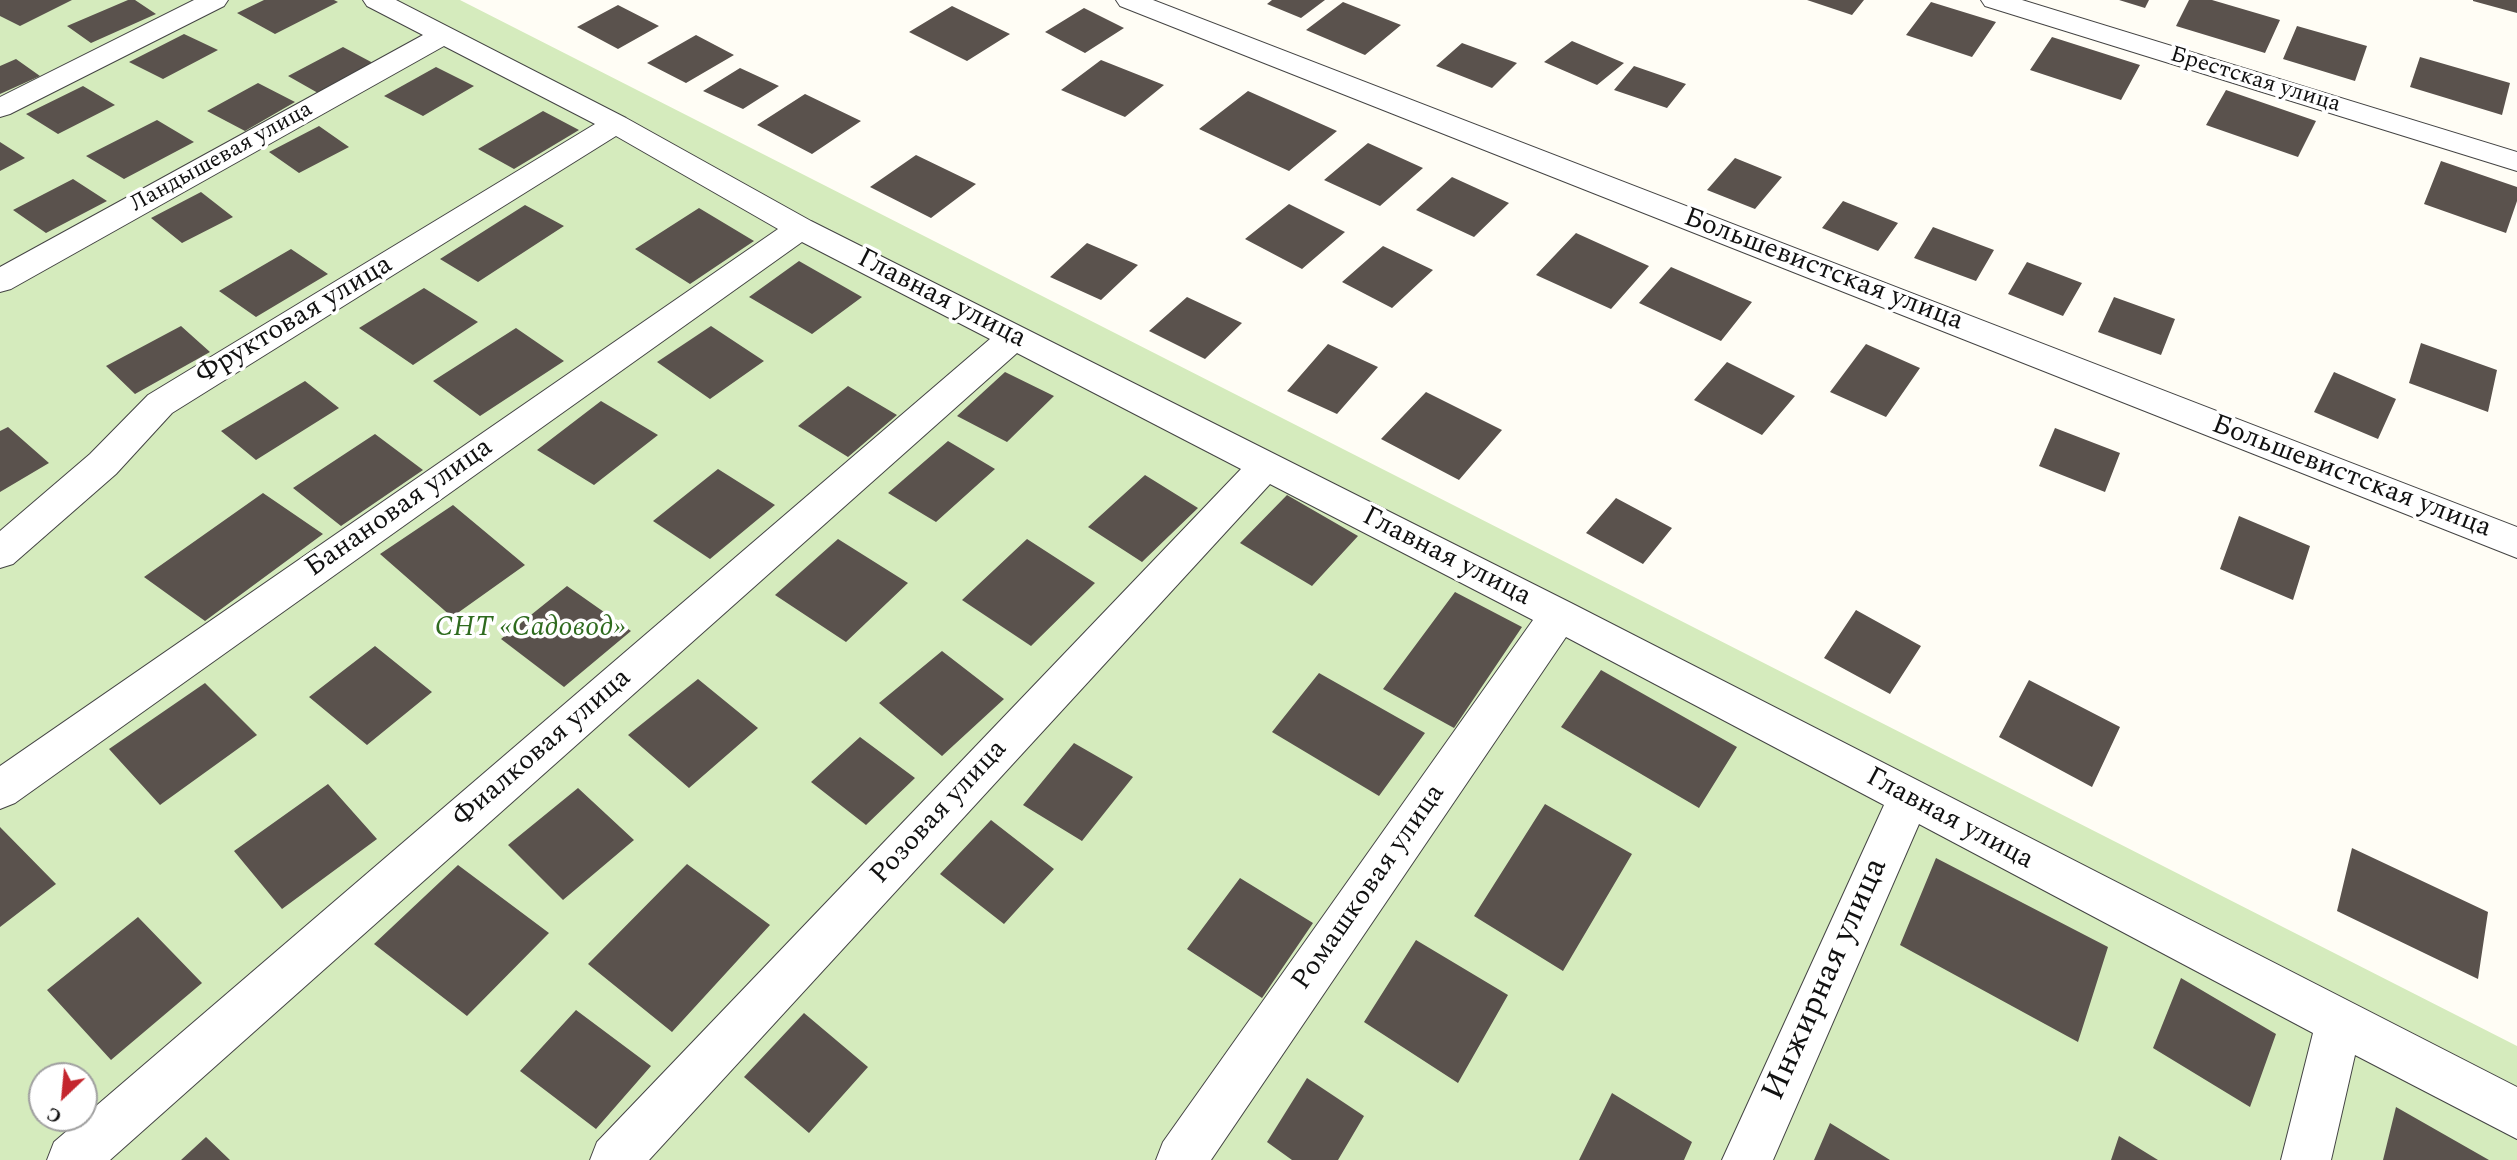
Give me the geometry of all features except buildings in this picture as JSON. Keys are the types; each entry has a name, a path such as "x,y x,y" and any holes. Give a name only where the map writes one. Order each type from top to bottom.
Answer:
{"street":[{"path":"0,108 215,0"},
{"name":"Главная улица","path":"376,0 616,124 800,228 1559,615 2517,1114"},
{"name":"Большевистская улица","path":"1129,0 2517,543"},
{"name":"Брестская улица","path":"1994,0 2517,162"},
{"name":"Ландышевая улица","path":"0,281 443,36"},
{"name":"Фруктовая улица","path":"0,553 103,464 160,404 616,124"},
{"name":"Банановая улица","path":"0,790 800,228"},
{"name":"Фиалковая улица","path":"72,1160 1014,337"},
{"name":"Розовая улица","path":"615,1160 1265,466"},
{"name":"Ромашковая улица","path":"1181,1160 1559,615"},
{"name":"Инжирная улица","path":"1747,1160 1908,799"},
{"path":"2306,1160 2339,1023"}],"green space":[{"name":"СНТ «Садовод»","path":"0,0 460,0 2517,1046 2517,1160 0,1160"}]}
